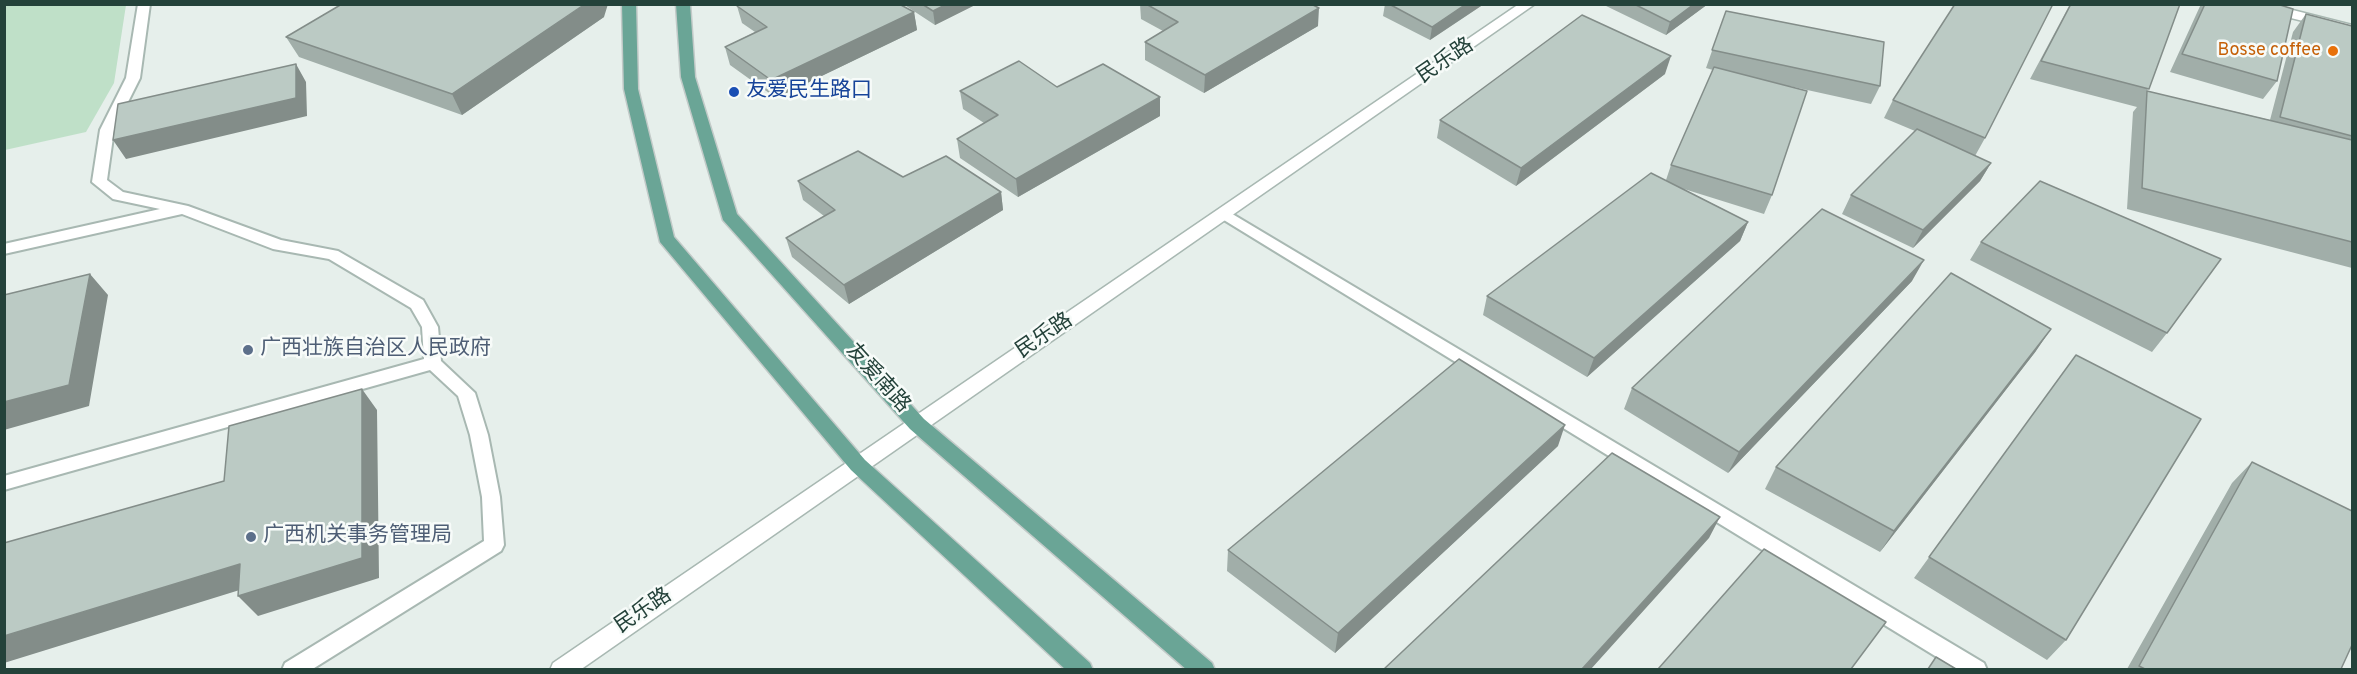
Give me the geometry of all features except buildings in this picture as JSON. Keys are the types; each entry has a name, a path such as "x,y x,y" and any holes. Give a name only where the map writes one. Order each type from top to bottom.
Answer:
{"main road":[{"path":"629,4 631,89 666,238 858,465 1082,669"},
{"name":"友爱南路","path":"683,4 688,77 729,216 918,424 1204,669"}],"street":[{"name":"民乐路","path":"561,669 1529,4"},
{"path":"2252,4 2352,29"}],"lane":[{"path":"144,4 133,78 107,130 99,182 118,196 183,209 279,245 333,255 417,304 430,327 433,363 465,393 478,435 491,497 494,545 292,669"},
{"path":"4,249 183,209"},
{"path":"1224,214 1977,669"},
{"path":"4,483 433,363"}],"green space":[{"path":"4,5 126,5 114,83 86,132 5,150"}],"place":[{"name":"Bosse coffee","path":"2333,51"},
{"name":"友爱民生路口","path":"734,92"},
{"name":"广西壮族自治区人民政府","path":"248,350"},
{"name":"广西机关事务管理局","path":"251,537"}]}
